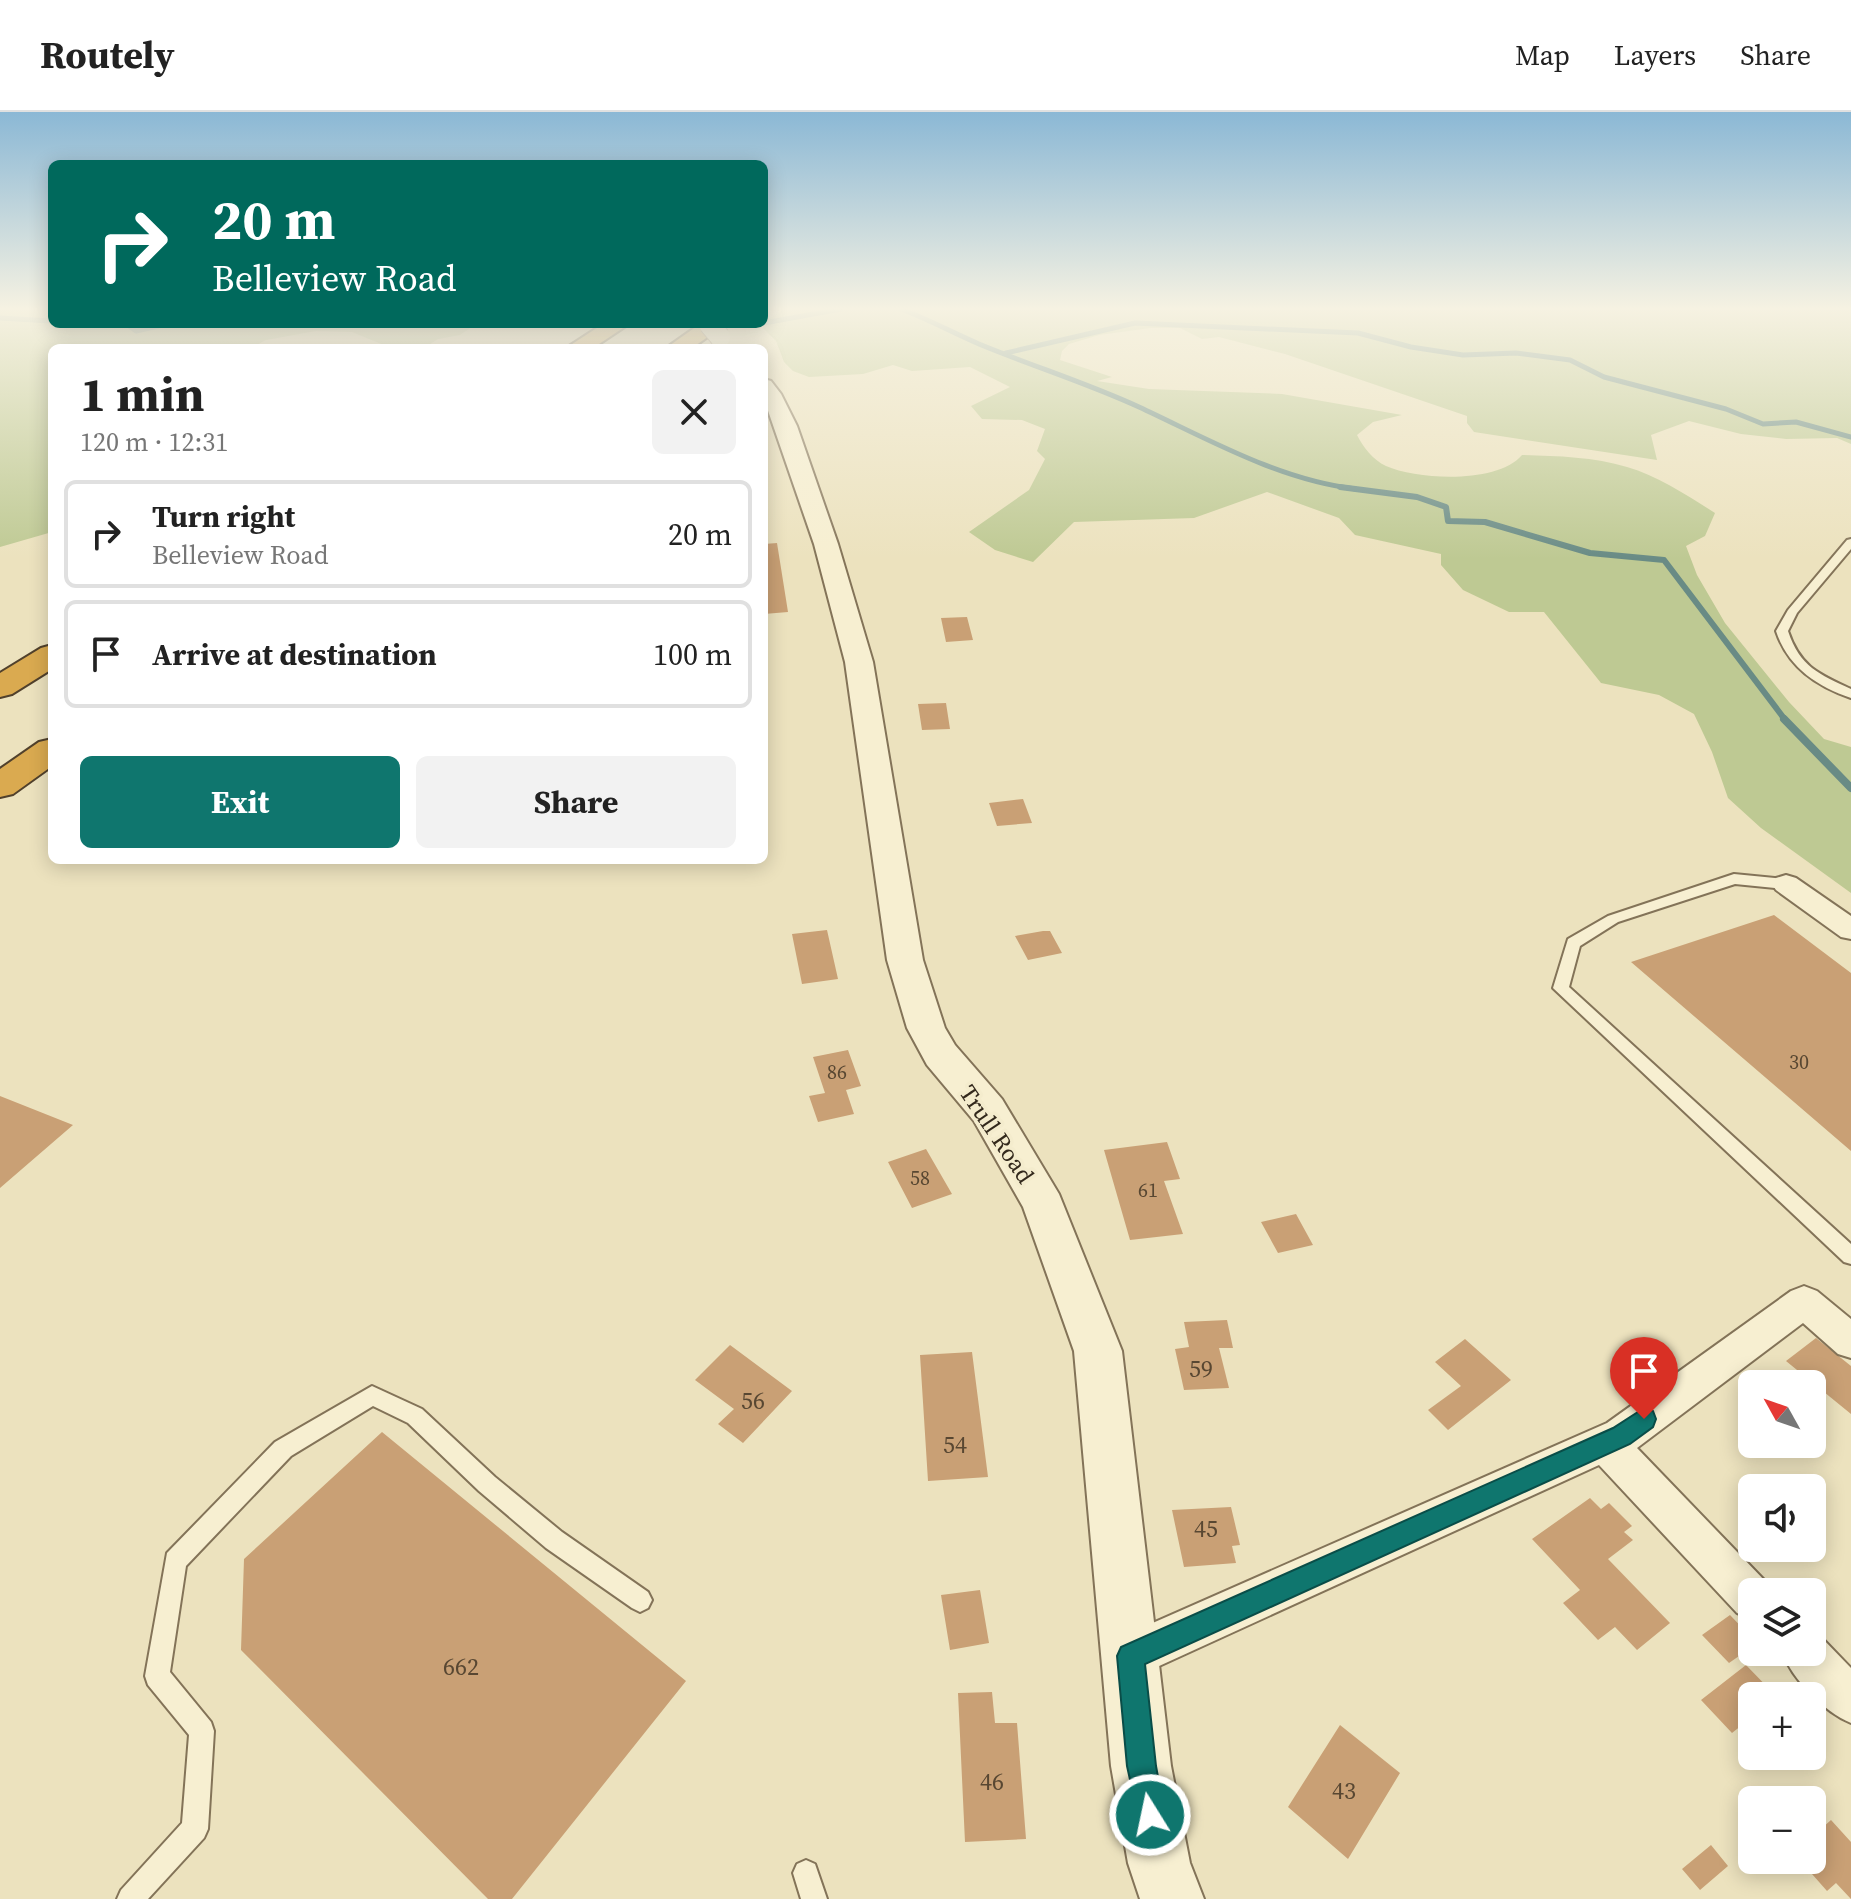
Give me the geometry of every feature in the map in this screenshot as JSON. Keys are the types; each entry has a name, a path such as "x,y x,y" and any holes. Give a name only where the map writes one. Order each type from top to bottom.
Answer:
{"highway":[{"path":"0,687 48,657"},
{"path":"0,788 45,755"}],"street":[{"name":"Trull Road","path":"769,392 778,404 791,438 826,544 859,662 905,960 926,1028 941,1055 988,1110 1044,1206 1098,1351 1141,1766 1159,1863 1172,1899"},
{"path":"1786,884 1851,930"},
{"path":"1130,1656 1621,1436 1804,1302 1851,1342"},
{"path":"1605,1443 1738,1583"},
{"path":"1818,1666 1851,1700"}],"lane":[{"path":"1851,542 1792,612 1782,631 1788,654 1809,673 1851,694"},
{"path":"1786,884 1734,879 1613,919 1573,943 1561,988 1851,1256"},
{"path":"130,1899 195,1829 202,1731 157,1676 175,1561 283,1449 372,1395 415,1416 487,1484 554,1540 640,1600"},
{"path":"806,1873 814,1899"}],"green space":[{"path":"0,392 48,392 48,533 0,547"},
{"path":"999,392 1282,394 1402,415 1373,422 1357,435 1377,460 1400,471 1457,477 1495,471 1522,455 1561,457 1627,467 1672,487 1715,513 1705,536 1686,546 1697,575 1725,623 1789,702 1824,739 1851,747 1851,893 1761,828 1728,798 1712,752 1694,714 1659,695 1601,683 1544,612 1509,612 1463,590 1441,565 1441,554 1355,535 1339,518 1267,492 1194,518 1074,522 1033,562 995,550 969,532 1029,490 1045,459 1037,451 1045,429 1022,420 982,419 971,406"},
{"path":"1398,392 1851,392 1851,444 1837,438 1786,439 1741,434 1689,421 1651,435 1657,460 1474,432 1467,423 1467,416"}],"building":[{"path":"777,543 788,612 768,614 768,544"},
{"path":"967,617 973,640 946,642 941,618"},
{"path":"946,703 950,729 922,730 918,704"},
{"path":"1023,799 1032,823 997,826 989,803"},
{"path":"1774,915 1851,973 1851,1151 1631,962"},
{"path":"827,930 838,979 802,984 792,934"},
{"path":"1050,931 1062,953 1028,960 1015,936"},
{"path":"848,1050 861,1086 846,1090 854,1114 818,1122 809,1096 825,1093 813,1057"},
{"path":"0,1096 73,1125 0,1188"},
{"path":"1167,1142 1180,1179 1164,1181 1183,1234 1130,1240 1104,1150"},
{"path":"926,1149 952,1194 912,1208 888,1162"},
{"path":"1296,1214 1313,1245 1278,1253 1261,1222"},
{"path":"1227,1320 1233,1348 1219,1348 1229,1388 1184,1390 1175,1349 1189,1347 1184,1322"},
{"path":"1816,1338 1851,1366 1851,1414 1826,1394 1826,1370 1797,1370 1786,1361"},
{"path":"1465,1339 1511,1380 1448,1430 1428,1410 1461,1386 1435,1362"},
{"path":"730,1345 792,1391 743,1443 718,1424 734,1409 695,1380"},
{"path":"972,1352 988,1477 928,1481 920,1355"},
{"path":"382,1432 686,1681 512,1899 488,1899 241,1650 244,1559"},
{"path":"1590,1498 1601,1509 1609,1503 1632,1526 1624,1532 1633,1540 1608,1559 1670,1623 1637,1650 1615,1627 1598,1640 1563,1603 1580,1590 1532,1539"},
{"path":"1231,1507 1240,1545 1232,1546 1236,1563 1184,1567 1172,1510"},
{"path":"980,1590 989,1643 950,1650 941,1595"},
{"path":"1730,1615 1738,1623 1738,1657 1729,1663 1702,1635"},
{"path":"1745,1666 1762,1682 1738,1682 1738,1728 1732,1733 1701,1700"},
{"path":"992,1692 995,1723 1017,1723 1026,1839 965,1842 958,1693"},
{"path":"1340,1725 1400,1773 1348,1859 1288,1807"},
{"path":"1831,1820 1851,1842 1851,1899 1836,1883 1827,1891 1812,1874 1826,1874 1826,1824"},
{"path":"1711,1845 1728,1866 1700,1890 1682,1869"}],"waterway":[{"path":"1104,392 1272,468 1356,489"},
{"path":"1663,392 1726,409 1763,424 1796,422 1851,437"},
{"path":"1340,487 1417,497 1446,507 1448,521 1485,522 1590,553 1664,560 1786,721"},
{"path":"1784,719 1851,788"}],"route":[{"path":"1150,1815 1141,1766 1130,1656 1621,1436 1644,1419"}]}
